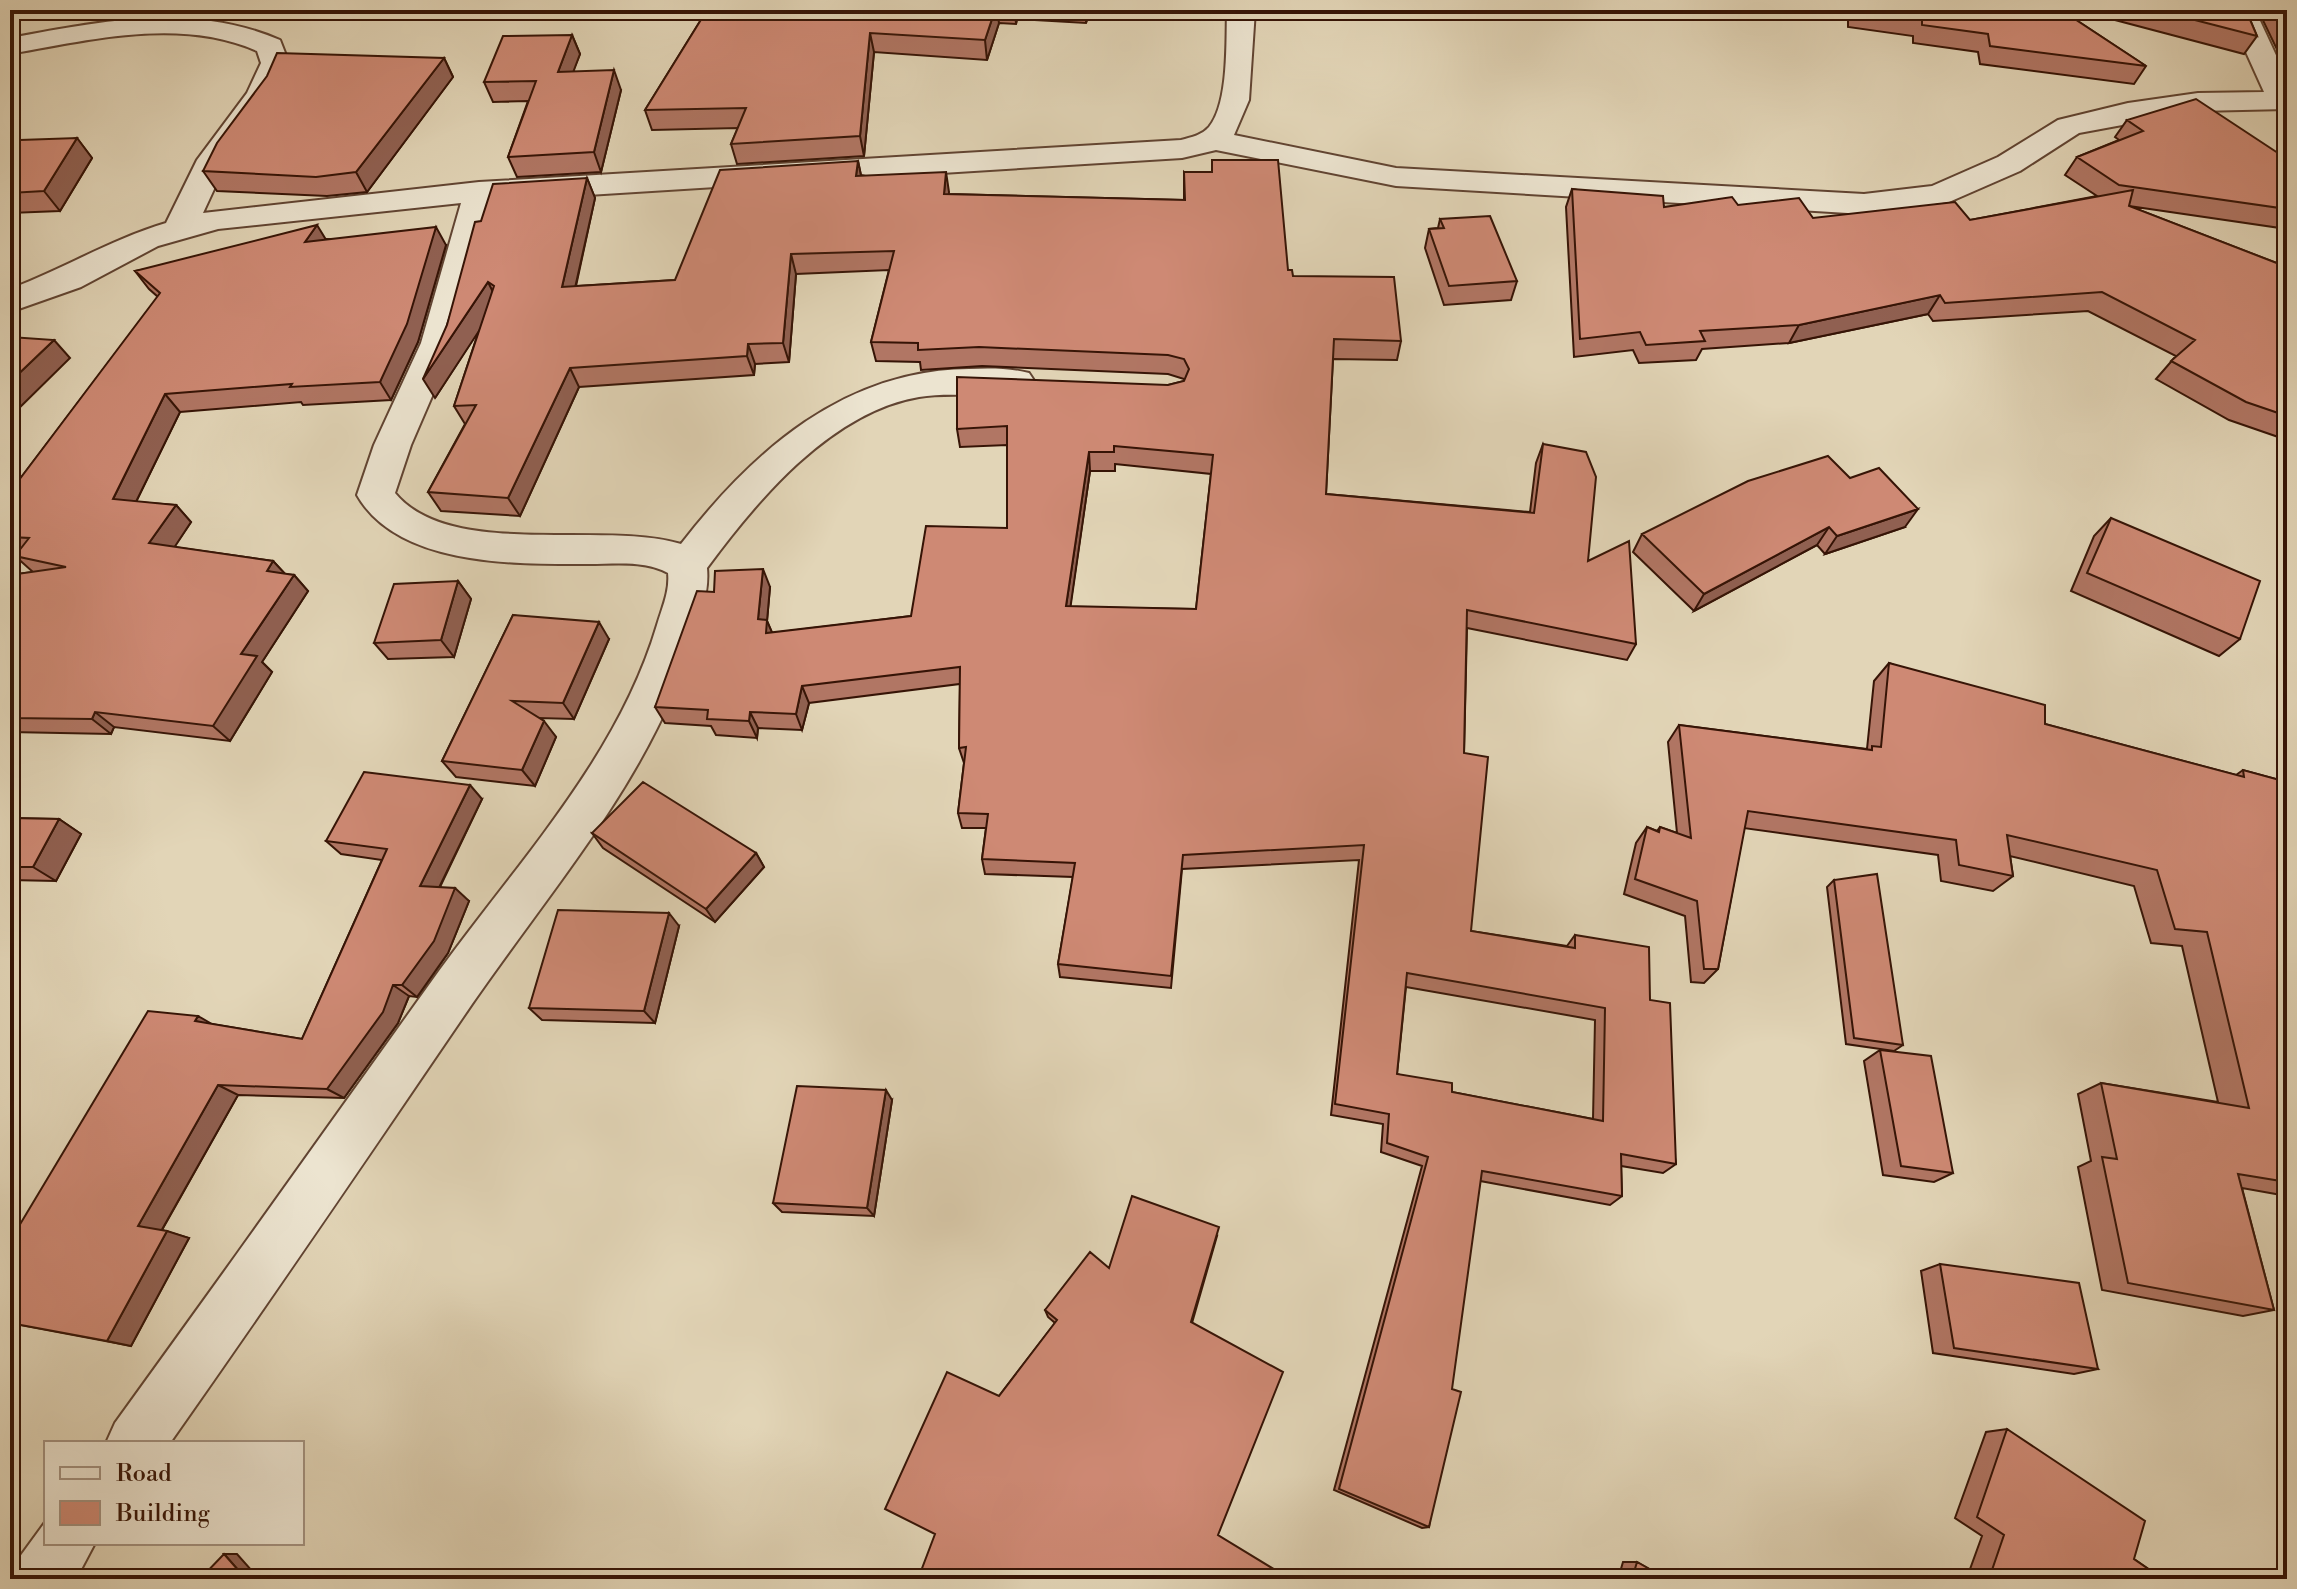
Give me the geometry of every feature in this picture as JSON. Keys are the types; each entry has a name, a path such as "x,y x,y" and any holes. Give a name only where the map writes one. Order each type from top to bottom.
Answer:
{"street":[{"path":"1213,140 1228,124 1235,102 1241,10"},
{"path":"10,301 69,279 147,239 216,219 479,192 1182,149 1213,140 1396,177 1864,204 1938,195 2009,164 2069,126 2128,112 2198,102 2284,100 2241,10"},
{"path":"10,46 122,29 177,27 242,33 270,46 275,63 261,94 212,160 180,227"},
{"path":"479,192 455,296 430,364 382,464 376,495 395,517 429,533 459,540 490,546 646,550 669,555 687,565"},
{"path":"136,1441 310,1200 457,986 592,801 641,715 669,655 689,585 687,565 751,486 783,457 870,400 908,387 944,383 1046,384"},
{"path":"40,1579 64,1545"}],"building":[{"path":"707,10 995,10 985,40 870,33 860,136 731,144 746,108 645,110"},
{"path":"1862,10 2061,10 2146,66 1990,46 1988,34 1922,25 1922,18"},
{"path":"2156,10 2246,10 2257,36"},
{"path":"2280,10 2287,10 2287,25"},
{"path":"572,35 558,72 614,70 594,152 508,157 536,81 484,82 503,36"},
{"path":"277,53 444,58 356,172 316,177 203,171 217,143 267,76"},
{"path":"2196,99 2287,159 2287,209 2119,185 2077,157 2143,131 2127,120"},
{"path":"77,138 44,191 10,193 10,155 20,140"},
{"path":"1212,160 1278,160 1288,270 1292,270 1293,276 1394,277 1401,341 1334,339 1326,494 1534,513 1543,444 1586,452 1596,477 1588,561 1629,541 1636,644 1467,610 1464,753 1488,757 1471,931 1575,948 1575,935 1649,947 1650,1000 1670,1003 1676,1164 1621,1154 1622,1196 1482,1171 1452,1389 1461,1392 1429,1527 1339,1489 1428,1157 1387,1143 1389,1114 1335,1104 1364,845 1183,855 1171,976 1058,964 1075,863 982,859 988,814 958,813 966,747 959,748 960,667 802,686 796,714 750,712 749,721 707,719 708,710 655,707 697,591 714,592 715,571 763,569 758,619 767,620 766,633 911,616 926,526 1007,528 1007,426 957,429 957,377 1168,385 1184,381 1189,369 1184,359 1168,355 979,347 918,350 918,343 871,342 894,251 791,254 783,343 748,344 747,356 570,368 508,498 428,492 476,405 454,406 494,286 488,282 423,379 447,325 475,222 481,221 493,184 587,178 562,287 675,280 720,170 858,161 856,176 946,172 944,194 1185,200 1184,172 1212,172","holes":["1114,446 1213,455 1196,609 1066,606 1089,452 1114,452","1407,973 1605,1008 1603,1121 1452,1092 1452,1083 1397,1074"]},
{"path":"1572,189 1663,196 1664,207 1732,197 1738,205 1799,198 1813,218 1955,202 1970,220 2133,190 2129,206 2287,267 2287,416 2246,402 2171,361 2195,340 2102,292 1945,303 1940,295 1799,325 1700,331 1705,341 1646,345 1640,332 1580,339"},
{"path":"1490,216 1517,281 1449,286 1429,229 1444,228 1440,219"},
{"path":"317,225 305,242 436,227 407,324 380,382 290,387 292,384 165,394 113,499 176,505 149,543 273,561 267,571 294,575 241,654 257,656 213,726 95,712 92,719 10,718 10,575 66,567 15,556 29,538 10,537 10,492 160,293 135,271"},
{"path":"10,337 54,340 10,382"},
{"path":"1828,456 1850,478 1879,468 1918,509 1837,536 1829,527 1704,594 1642,534 1748,481"},
{"path":"2111,518 2260,581 2240,639 2087,573"},
{"path":"458,581 441,640 374,643 394,584"},
{"path":"513,615 599,622 563,703 512,701 544,721 522,770 442,761"},
{"path":"1889,663 2045,705 2045,724 2244,777 2243,770 2287,782 2287,1182 2238,1174 2274,1310 2128,1283 2102,1157 2117,1159 2101,1083 2249,1108 2207,932 2175,929 2157,870 2007,835 2013,876 1959,865 1956,840 1748,811 1718,969 1704,969 1697,901 1635,879 1647,827 1659,832 1660,827 1691,838 1679,725 1872,750 1872,746 1881,747"},
{"path":"364,772 470,785 420,886 455,888 434,941 402,985 393,985 383,1012 327,1089 218,1085 138,1226 167,1231 107,1341 10,1323 10,1241 148,1011 198,1016 195,1021 302,1039 387,849 326,841"},
{"path":"643,782 756,853 706,909 592,833"},
{"path":"10,818 59,819 33,867 10,867"},
{"path":"1877,874 1903,1045 1854,1038 1834,880"},
{"path":"558,910 669,913 644,1011 529,1008"},
{"path":"1880,1050 1931,1056 1953,1173 1901,1166"},
{"path":"797,1086 886,1090 867,1208 773,1203"},
{"path":"1132,1196 1219,1227 1191,1322 1283,1372 1218,1535 1290,1579 918,1579 935,1534 885,1509 947,1372 999,1396 1057,1320 1045,1310 1090,1252 1109,1268"},
{"path":"1940,1264 2079,1283 2098,1369 1954,1348"},
{"path":"2007,1429 2145,1521 2134,1559 2163,1579 1999,1579 1991,1573 2004,1535 1977,1517"},
{"path":"224,1554 246,1579 200,1579"},
{"path":"1637,1562 1667,1579 1632,1579"}]}
